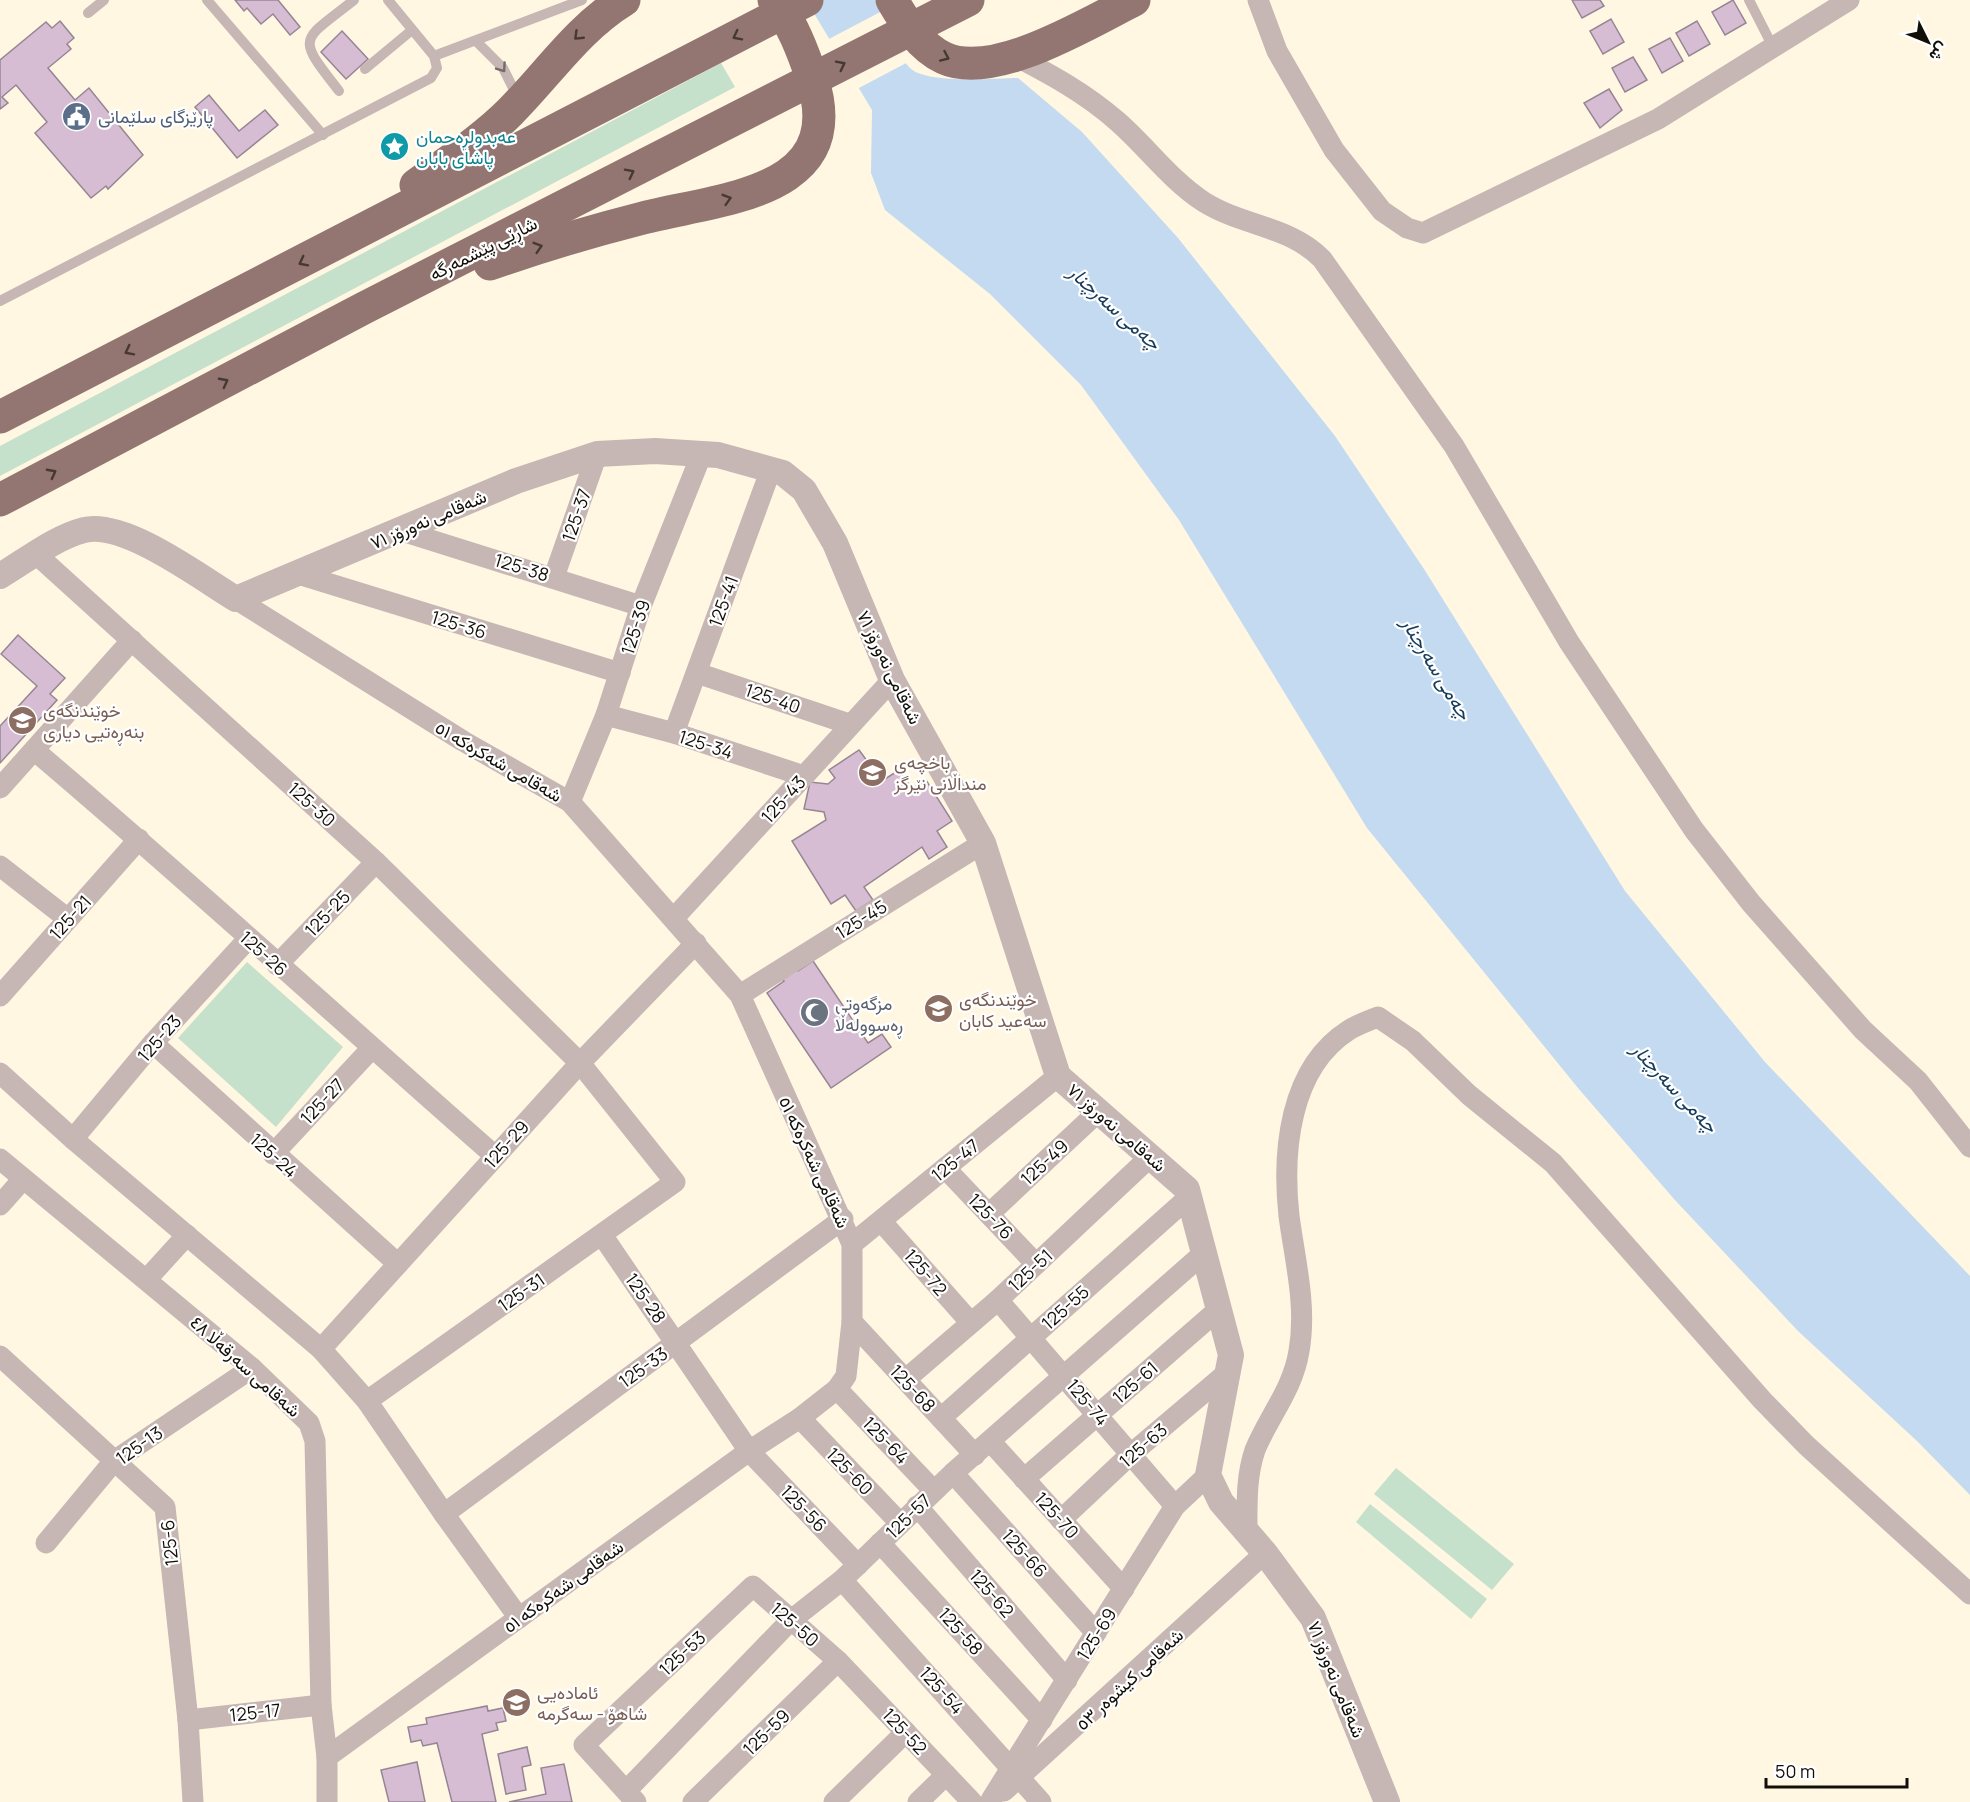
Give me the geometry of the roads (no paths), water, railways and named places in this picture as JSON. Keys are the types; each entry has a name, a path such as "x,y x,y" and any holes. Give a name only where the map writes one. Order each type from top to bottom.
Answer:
{"highway":[{"path":"334,246 496,126 572,42 624,0"},
{"path":"364,309 573,237 729,199 769,184 798,167 816,143 820,125 820,109 800,47 774,0"},
{"path":"0,417 807,0"},
{"path":"892,0 912,32 924,44 945,58 971,63 1013,55 1063,36 1134,0"},
{"name":"شاڕێی پێشمەرگە","path":"0,500 364,309 968,0"}],"street":[{"path":"1258,0 1277,51 1334,150 1382,211 1407,228 1423,233 1658,119 1849,0"},
{"path":"1013,55 1063,80 1090,99 1140,142 1182,187 1206,203 1300,240 1323,259 1454,446 1569,642 1694,830 1751,903 1863,1030 1918,1081 1970,1147"},
{"name":"شەقامی نەورۆز ٧١","path":"236,599 402,531 516,481 597,454 655,451 702,453 771,469 794,480 820,512 892,680 983,843 1058,1076 1186,1189 1231,1355 1208,1475 1221,1502 1265,1553 1313,1618 1387,1802"},
{"name":"125-39","path":"570,802 606,715 641,606 702,453"},
{"name":"125-37","path":"554,577 597,454"},
{"name":"125-41","path":"674,734 771,469"},
{"path":"0,576 75,533 87,530 107,530 136,539 236,599"},
{"name":"125-38","path":"402,531 641,606"},
{"name":"125-30","path":"36,554 376,862 580,1063 675,1182"},
{"name":"125-36","path":"298,574 620,673"},
{"name":"شەقامی شەکرەکە ٥١","path":"236,599 463,741 570,802 740,995 843,1219 852,1244 852,1322 846,1376 837,1389 800,1418 749,1451 327,1757"},
{"path":"0,788 132,640"},
{"name":"125-40","path":"697,673 849,724"},
{"name":"125-43","path":"674,918 849,724 892,680"},
{"name":"125-34","path":"606,715 674,734 804,776"},
{"name":"125-26","path":"34,750 139,839 248,939 495,1156"},
{"name":"125-21","path":"0,996 139,839"},
{"name":"125-45","path":"740,995 983,843"},
{"name":"125-25","path":"278,965 376,862"},
{"path":"0,866 68,919"},
{"name":"125-23","path":"73,1139 153,1043 248,939"},
{"name":"125-29","path":"321,1349 580,1063 696,943"},
{"path":"1247,1531 1248,1491 1254,1453 1293,1376 1302,1329 1302,1305 1287,1183 1293,1119 1302,1088 1321,1056 1349,1030 1378,1017 1413,1041 1469,1095 1553,1163 1792,1431 1850,1488 1943,1567 1970,1594"},
{"name":"125-24","path":"153,1043 273,1154 398,1264"},
{"name":"125-27","path":"273,1154 372,1048"},
{"path":"0,1073 73,1139 321,1349 367,1401 519,1618"},
{"name":"125-47","path":"852,1244 1058,1076"},
{"name":"125-49","path":"989,1214 1099,1111"},
{"name":"125-51","path":"906,1379 998,1300 1151,1156"},
{"name":"شەقامی سەرقەڵا ٤٨","path":"0,1159 252,1368 309,1423 315,1441 321,1705 327,1757 327,1802"},
{"name":"125-76","path":"945,1168 1036,1264"},
{"path":"0,1205 23,1179"},
{"name":"125-31","path":"367,1401 675,1182"},
{"name":"125-55","path":"941,1418 1189,1197"},
{"name":"125-33","path":"444,1514 843,1219"},
{"name":"125-72","path":"881,1221 971,1323"},
{"path":"147,1279 187,1235"},
{"name":"125-28","path":"602,1235 677,1342 749,1451"},
{"name":"125-57","path":"631,1796 790,1621 842,1580 953,1473 1204,1253"},
{"name":"125-74","path":"998,1300 1065,1375 1175,1506"},
{"name":"125-61","path":"1024,1479 1219,1309"},
{"name":"125-68","path":"852,1322 941,1418 982,1448"},
{"name":"125-6","path":"0,1356 165,1507 188,1720 193,1802"},
{"name":"125-13","path":"46,1543 114,1461 252,1368"},
{"name":"125-63","path":"1061,1520 1131,1454 1228,1372"},
{"name":"125-64","path":"837,1389 934,1491"},
{"name":"125-60","path":"800,1418 900,1523"},
{"name":"125-70","path":"982,1448 1024,1479 1124,1589"},
{"name":"125-56","path":"749,1451 858,1564"},
{"name":"125-66","path":"953,1473 1096,1634"},
{"name":"125-69","path":"984,1801 1016,1773 1042,1720 1175,1506 1208,1475"},
{"name":"125-62","path":"917,1506 1067,1680"},
{"name":"125-58","path":"880,1543 1042,1720"},
{"name":"شەقامی کیشوەر ٥٣","path":"1016,1773 1265,1553"},
{"name":"125-54","path":"842,1580 1041,1802"},
{"name":"125-50","path":"753,1586 838,1661"},
{"name":"125-53","path":"631,1796 584,1745 753,1586"},
{"name":"125-52","path":"838,1661 946,1775 984,1801"},
{"name":"125-59","path":"693,1802 838,1661"},
{"name":"125-17","path":"188,1720 321,1705"},
{"path":"834,1802 906,1732"},
{"path":"918,1802 946,1775"}],"lane":[{"path":"88,13 104,0"},
{"path":"207,0 322,135"},
{"path":"339,92 312,57 309,41 314,32 354,0"},
{"path":"0,301 427,81 436,72 434,56 388,0"},
{"path":"434,56 582,0"},
{"path":"1749,0 1773,48"},
{"path":"365,69 412,30"},
{"path":"476,41 503,68 519,102"}],"water":[{"name":"چەمی سەرچنار","path":"806,0 875,0 900,53 909,67 917,73 944,78 1018,78 1082,132 1178,238 1335,436 1424,569 1625,891 1765,1062 1970,1276 1970,1495 1917,1441 1798,1331 1674,1199 1578,1088 1367,828 1179,520 1081,385 990,294 885,210 871,173 872,110"}],"place":[{"name":"پارێزگای سلێمانی","path":"77,116"},
{"name":"عەبدولڕەحمان پاشای بابان","path":"395,146"},
{"name":"خوێندنگەی بنەڕەتیی دیاری","path":"22,720"},
{"name":"باخچەی منداڵانی نێرگز","path":"873,772"},
{"name":"خوێندنگەی سەعید کابان","path":"938,1009"},
{"name":"مزگەوتی ڕەسوولەڵا","path":"814,1013"},
{"name":"ئامادەیی شاهۆ - سەگرمە","path":"516,1702"}]}
